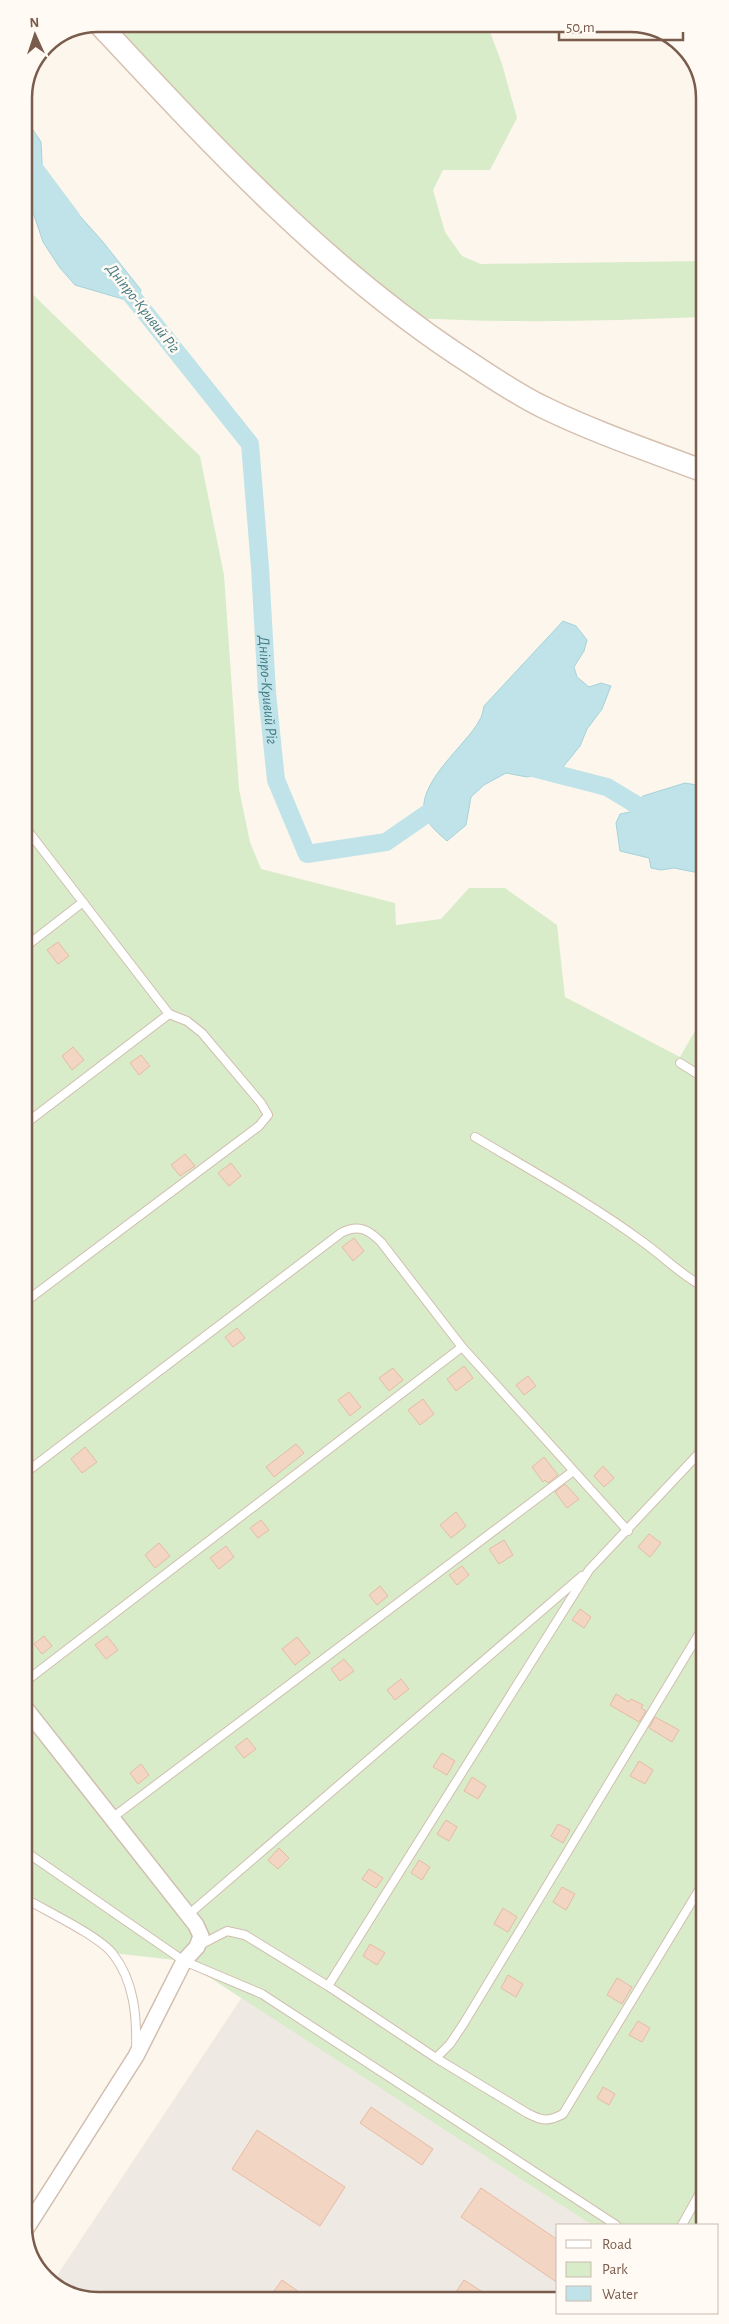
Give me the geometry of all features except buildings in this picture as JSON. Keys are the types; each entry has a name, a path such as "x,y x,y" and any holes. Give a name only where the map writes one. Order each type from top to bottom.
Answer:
{"main road":[{"path":"107,33 224,159 363,286 402,317 489,376 543,407 696,468"}],"street":[{"path":"32,1717 196,1925 200,1936 197,1947 184,1960 136,2056 32,2220"}],"lane":[{"path":"32,836 169,1014 187,1022 202,1033 261,1102 268,1115 264,1122 32,1297"},
{"path":"32,942 83,902"},
{"path":"32,1119 169,1014"},
{"path":"680,1063 696,1073"},
{"path":"475,1137 566,1191 643,1242 696,1283"},
{"path":"32,1468 350,1228 362,1227 371,1232 381,1242 462,1347 572,1472 628,1531"},
{"path":"32,1676 462,1347"},
{"path":"188,1915 589,1570 628,1531 696,1457"},
{"path":"112,1818 572,1472"},
{"path":"328,1986 589,1570"},
{"path":"436,2058 450,2044 464,2023 696,1637"},
{"path":"32,1856 184,1960 262,1994 614,2224"},
{"path":"197,1947 227,1931 245,1935 328,1986 436,2058 540,2120 551,2121 563,2114 696,1895"},
{"path":"32,1902 84,1932 112,1953 126,1975 135,2009 136,2056"},
{"path":"683,2224 696,2200"}],"shaded area":[{"path":"242,1997 590,2224 556,2224 556,2292 95,2291 73,2286 57,2276"}],"green space":[{"path":"108,33 490,33 502,64 517,118 490,170 443,170 433,190 445,232 462,256 481,264 696,261 696,317 590,321 515,321 402,317"},
{"path":"32,294 200,456 224,575 239,789 250,842 261,869 395,903 396,925 441,919 469,888 505,888 557,925 565,997 680,1057 696,1029 696,2224 590,2224 184,1961 112,1953 32,1904"}],"water":[{"path":"32,128 41,142 43,181 60,203 79,215 103,242 141,290 139,297 126,300 75,285 60,268 43,242 32,212"},
{"path":"563,621 576,626 587,640 584,651 574,667 577,677 589,687 601,683 611,686 602,709 587,729 580,746 563,767 550,773 527,777 506,773 484,785 471,797 466,825 447,841 426,819 424,803 428,790 444,765 481,718 484,706"},
{"path":"685,783 696,785 696,872 674,868 661,870 651,868 649,858 620,851 616,823 620,814 630,812 643,796"}],"waterway":[{"name":"Дніпро-Кривий Ріг","path":"34,168 72,219"},
{"name":"Дніпро-Кривий Ріг","path":"120,281 250,444 260,567 267,693 276,780 307,854 386,842 444,802"},
{"name":"Дніпро-Кривий Ріг","path":"529,767 607,787 655,816"}]}
